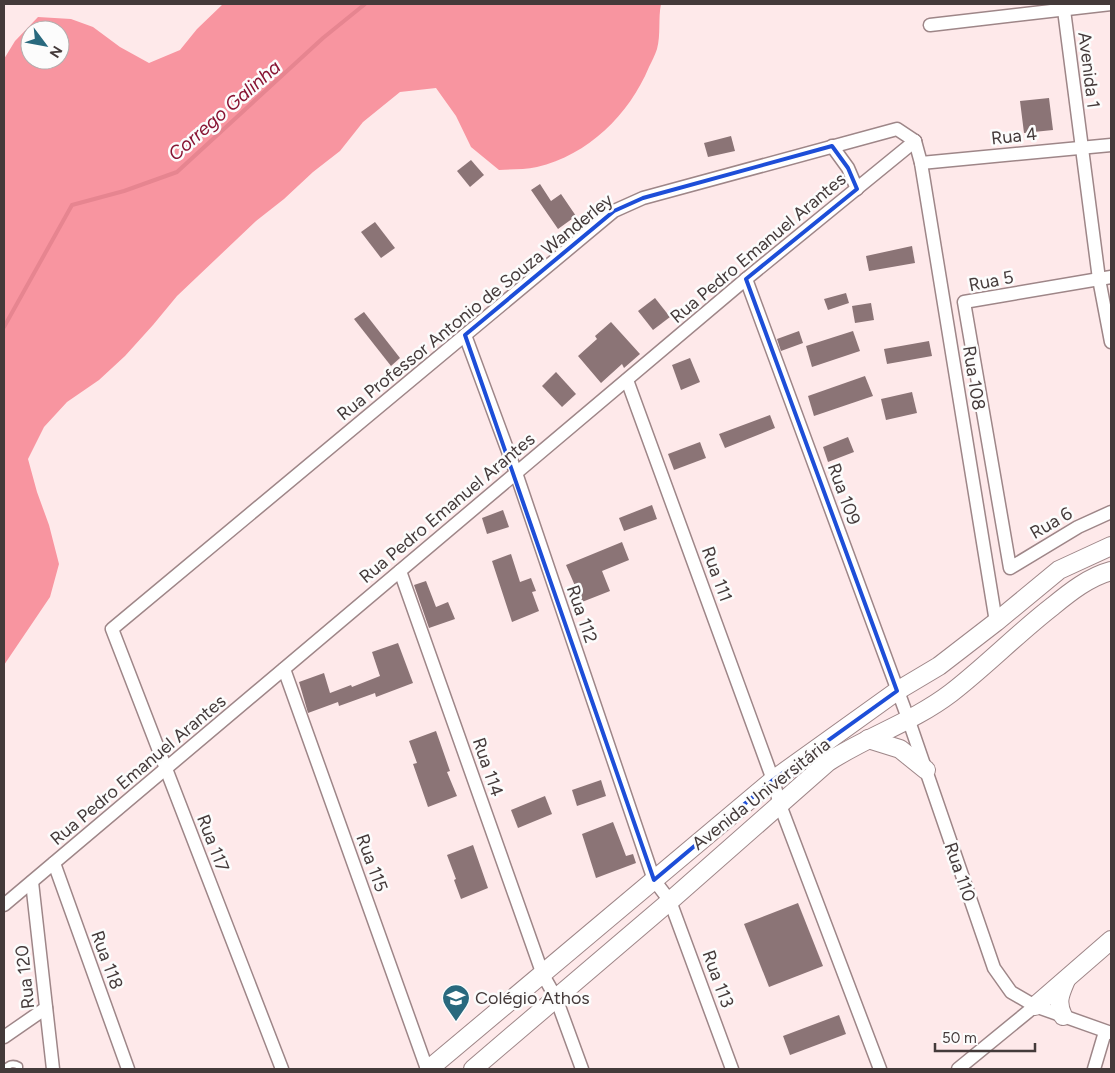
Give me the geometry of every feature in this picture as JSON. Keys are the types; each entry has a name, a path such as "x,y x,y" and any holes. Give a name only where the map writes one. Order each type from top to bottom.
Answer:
{"street":[{"path":"930,25 1111,4"},
{"name":"Avenida 1","path":"1064,10 1081,147 1105,278 1111,342"},
{"name":"Rua Professor Antonio de Souza Wanderley","path":"112,629 614,212 644,198 897,128 915,141"},
{"name":"Rua 108","path":"915,141 921,164 996,622"},
{"name":"Rua Pedro Emanuel Arantes","path":"4,905 746,279 915,141"},
{"name":"Rua 4","path":"921,164 1111,145"},
{"path":"832,146 848,168 856,189"},
{"name":"Rua 5","path":"1010,568 964,302 1105,278"},
{"name":"Rua 109","path":"746,279 909,721"},
{"name":"Rua 112","path":"466,335 516,474 654,880 670,901"},
{"name":"Rua 111","path":"627,380 773,780"},
{"name":"Rua 6","path":"1010,568 1078,527 1111,512"},
{"name":"Avenida Universitária","path":"428,1069 773,780 897,691 943,663 1059,570 1111,546"},
{"name":"Rua 114","path":"400,571 542,975"},
{"name":"Avenida Universitária","path":"473,1069 670,901 828,762 868,739 909,721 951,693 1026,626 1076,588 1111,571"},
{"name":"Rua 117","path":"112,629 282,1069"},
{"path":"943,663 964,682"},
{"name":"Rua 115","path":"284,669 428,1069"},
{"name":"Rua 110","path":"909,721 994,968 1011,992 1035,1006 1108,1032"},
{"path":"868,739 900,749 926,770"},
{"path":"773,780 780,805 880,1069"},
{"name":"Rua 118","path":"54,863 128,1069"},
{"name":"Rua 120","path":"32,882 53,1069"},
{"name":"Rua 113","path":"670,901 732,1069"},
{"path":"958,1069 1111,940"},
{"path":"542,975 556,998 582,1069"},
{"path":"1063,1016 1059,1007 1058,997 1066,979"},
{"path":"4,1037 46,1008"},
{"path":"1094,1069 1108,1032"}],"lane":[{"path":"4,1069 10,1064 15,1064 19,1069"}],"highlighted area":[{"path":"832,146 848,168 857,189 746,279 897,691 773,780 654,880 465,335 614,211 643,198"}],"shaded area":[{"path":"223,4 661,4 657,49 641,85 618,117 590,143 556,161 537,167 499,170 471,147 456,116 436,88 400,92 363,122 340,151 256,221 177,296 125,356 99,380 67,402 44,427 28,459 59,564 50,597 4,665 4,59 20,36 20,70 70,70 70,20 35,20 38,17 71,19 93,27 120,47 149,63 180,50 197,29"}],"building":[{"path":"1049,98 1053,130 1024,133 1020,101"},
{"path":"731,136 735,151 708,157 704,143"},
{"path":"471,160 484,175 470,187 457,171"},
{"path":"540,184 551,201 561,194 576,216 558,229 531,190"},
{"path":"375,222 395,248 381,258 361,232"},
{"path":"912,246 915,263 869,271 866,256"},
{"path":"846,293 849,303 828,310 824,299"},
{"path":"655,298 670,317 653,330 638,311"},
{"path":"871,303 874,320 855,323 852,306"},
{"path":"364,312 400,358 391,366 354,319"},
{"path":"611,322 640,354 624,368 622,364 601,383 578,356 597,339 595,336"},
{"path":"799,331 803,343 781,351 777,339"},
{"path":"853,331 860,351 812,367 806,346"},
{"path":"929,341 932,356 887,364 884,349"},
{"path":"690,358 700,382 681,390 672,365"},
{"path":"556,372 576,394 562,407 542,386"},
{"path":"865,376 873,396 814,416 808,396"},
{"path":"912,392 917,413 886,420 881,399"},
{"path":"770,415 775,428 725,448 719,434"},
{"path":"848,437 854,452 828,462 823,447"},
{"path":"700,442 706,458 674,470 668,454"},
{"path":"652,505 657,519 624,531 619,518"},
{"path":"503,510 509,527 487,534 482,518"},
{"path":"622,542 629,560 602,571 610,591 582,602 566,565"},
{"path":"511,554 520,582 531,578 536,591 532,592 539,611 512,622 492,561"},
{"path":"426,581 436,607 448,602 455,619 429,628 414,585"},
{"path":"398,643 413,683 376,697 375,693 339,706 338,702 308,713 299,682 324,673 330,693 380,676 372,652"},
{"path":"436,731 450,771 447,772 457,796 428,807 413,764 417,763 409,741"},
{"path":"601,780 606,796 577,806 572,790"},
{"path":"545,796 552,814 518,828 511,810"},
{"path":"613,822 626,856 633,854 636,863 596,878 582,834"},
{"path":"473,845 488,888 461,899 447,855"},
{"path":"798,903 823,966 769,987 744,924"},
{"path":"839,1015 846,1034 790,1055 783,1036"}],"waterway":[{"name":"Corrego Galinha","path":"4,327 72,205 124,191 177,172 323,38 365,4"}],"place":[{"name":"Colégio Athos","path":"456,1022"}]}
